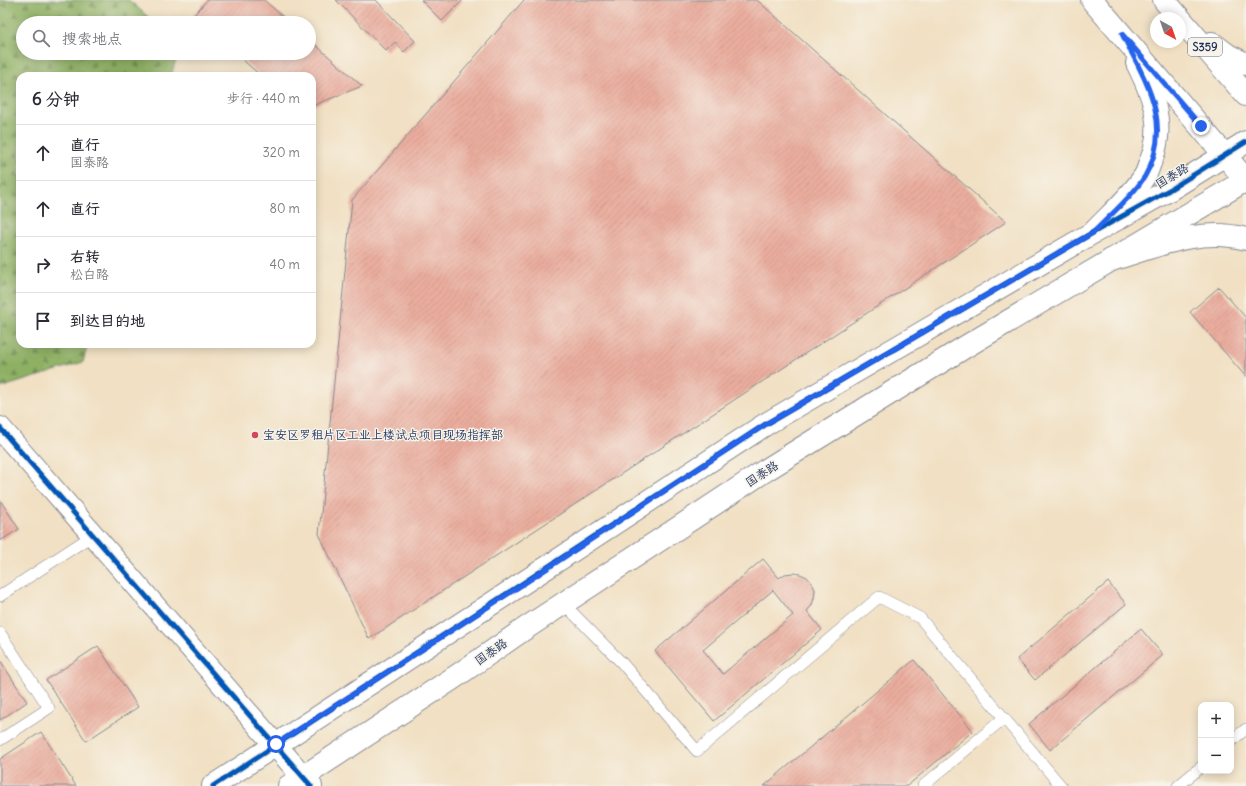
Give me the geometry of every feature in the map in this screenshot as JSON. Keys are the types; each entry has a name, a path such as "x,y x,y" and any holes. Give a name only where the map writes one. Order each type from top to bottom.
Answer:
{"street":[{"path":"1092,0 1246,180"},
{"name":"S359","path":"1164,0 1175,12"},
{"path":"1186,24 1228,55 1246,64"},
{"name":"S359","path":"1186,24 1246,95"},
{"path":"1094,232 1128,197 1145,176 1155,152 1158,127 1156,107 1147,83 1122,34"},
{"name":"国泰路","path":"213,786 766,424 1094,232 1169,190 1246,142"},
{"name":"国泰路","path":"301,783 563,603 766,470 965,347 1246,180"},
{"path":"1111,260 1194,236 1220,235 1246,239"},
{"path":"0,428 276,744 301,783"}],"lane":[{"path":"0,596 93,535"},
{"path":"563,603 622,663 697,751 879,597 920,618 1060,786"},
{"path":"0,633 49,708 0,740"},
{"path":"923,786 1004,718"},
{"path":"1234,739 1246,729"},
{"path":"1178,786 1198,769"}],"green space":[{"path":"0,0 129,0 147,16 16,16 16,60 176,60 172,72 16,72 16,348 87,348 83,362 0,388"}],"building":[{"path":"207,0 264,0 282,16 193,16"},
{"path":"336,0 376,0 415,41 404,52 395,42 386,51"},
{"path":"421,0 463,0 442,21"},
{"path":"524,0 757,0 1006,222 369,639 319,534 352,200"},
{"path":"316,45 362,86 316,104 316,72 256,72 243,60 316,60"},
{"path":"1219,287 1246,318 1246,377 1190,312"},
{"path":"0,500 19,529 0,541"},
{"path":"763,559 779,578 785,574 800,574 807,577 815,590 812,605 807,611 822,630 714,721 655,651","holes":["773,590 793,615 723,674 703,650"]},
{"path":"1108,582 1126,604 1035,680 1017,659"},
{"path":"1141,629 1163,655 1050,750 1029,724"},
{"path":"98,646 138,707 86,741 46,680"},
{"path":"0,660 27,702 0,720"},
{"path":"914,660 973,731 907,786 764,786"},
{"path":"41,732 76,786 0,786 0,759"}],"cycle path":[{"path":"213,786 766,424 1094,232 1169,190 1246,142"},
{"path":"0,428 311,786"}],"place":[{"name":"宝安区罗租片区工业上楼试点项目现场指挥部","path":"255,435"}],"route":[{"path":"276,744 531,579 766,424 1094,232 1128,197 1145,176 1155,152 1158,127 1156,107 1147,83 1122,34 1201,126"}]}
